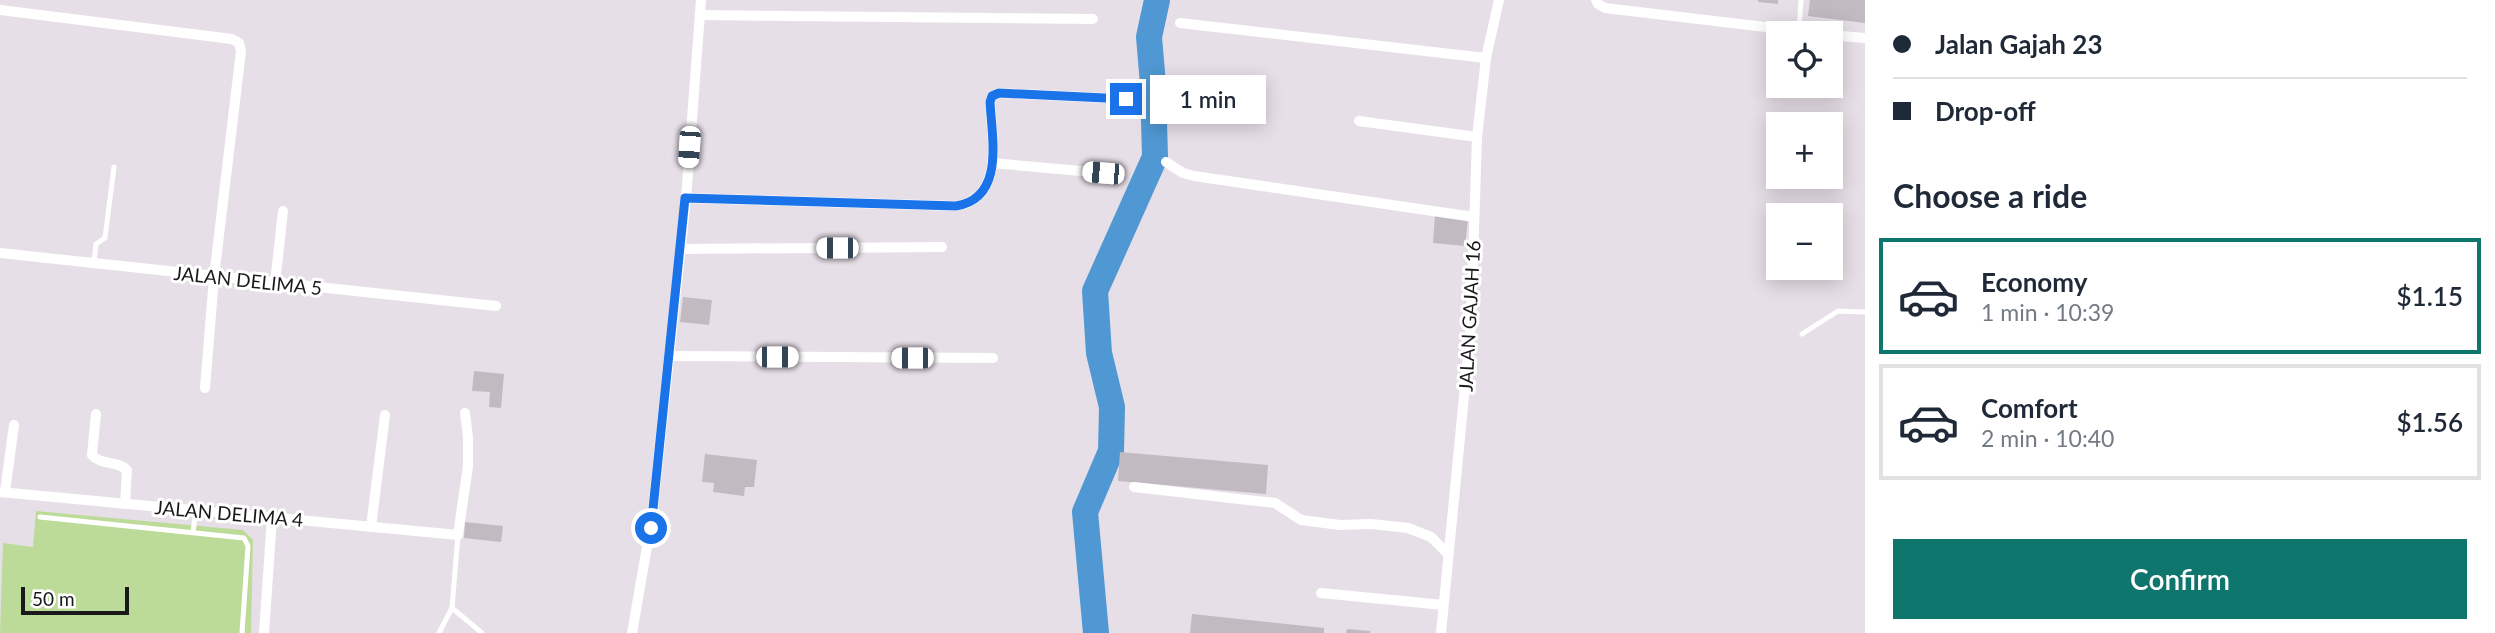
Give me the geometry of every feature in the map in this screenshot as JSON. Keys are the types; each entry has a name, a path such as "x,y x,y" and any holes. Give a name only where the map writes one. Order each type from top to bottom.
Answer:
{"street":[{"path":"632,633 652,518 681,249 701,0"},
{"name":"JALAN GAJAH 16","path":"1441,633 1470,338 1477,137 1486,58 1499,0"},
{"path":"1596,0 1605,8 1766,28"},
{"path":"0,10 232,39 239,43 241,51 214,277 205,388"},
{"path":"700,15 1093,19"},
{"path":"1180,23 1486,58"},
{"path":"1843,36 1865,38"},
{"path":"685,198 956,206 969,204 980,197 987,187 992,163 990,102 996,94 1126,99"},
{"path":"1359,121 1477,137"},
{"path":"1166,162 1183,173 1194,176 1474,217"},
{"path":"992,163 1103,173"},
{"path":"275,283 283,211"},
{"path":"681,249 942,247"},
{"name":"JALAN DELIMA 5","path":"0,253 496,306"},
{"path":"669,356 993,358"},
{"path":"458,535 468,466 465,413"},
{"path":"96,414 92,456 97,461 121,465 127,470 125,503"},
{"path":"371,527 385,415"},
{"path":"2,492 14,425"},
{"path":"1134,487 1275,503 1301,520 1408,528 1431,537 1448,554"},
{"name":"JALAN DELIMA 4","path":"2,492 458,535"},
{"path":"264,633 272,517"},
{"path":"1321,593 1443,606"}],"lane":[{"path":"1800,21 1801,0"},
{"path":"93,263 96,244 105,239 114,167"},
{"path":"1802,334 1838,311 1864,312"},
{"path":"193,532 196,510"},
{"path":"40,517 240,537 247,542 242,633"},
{"path":"439,633 452,608 458,535"},
{"path":"452,608 482,633"}],"green space":[{"path":"36,511 243,530 253,540 251,633 0,633 3,543 33,547"}],"building":[{"path":"1778,0 1778,4 1758,2"},
{"path":"1810,0 1865,0 1865,23 1808,16"},
{"path":"1435,216 1468,219 1465,246 1433,243"},
{"path":"683,297 712,300 709,325 680,322"},
{"path":"474,371 504,374 501,408 489,407 490,392 472,391"},
{"path":"1120,452 1268,465 1266,494 1118,481"},
{"path":"705,454 757,460 754,487 745,487 744,496 713,492 714,483 702,482"},
{"path":"465,522 503,526 501,542 464,538"},
{"path":"1192,614 1324,628 1324,633 1190,633"},
{"path":"1347,629 1370,631 1370,633 1346,633"}],"waterway":[{"path":"1096,633 1085,512 1111,451 1112,407 1099,353 1095,291 1155,157 1149,37 1157,0"}],"route":[{"path":"651,528 685,198 956,206 969,204 980,197 987,187 992,163 992,96 999,93 1126,99"}]}
